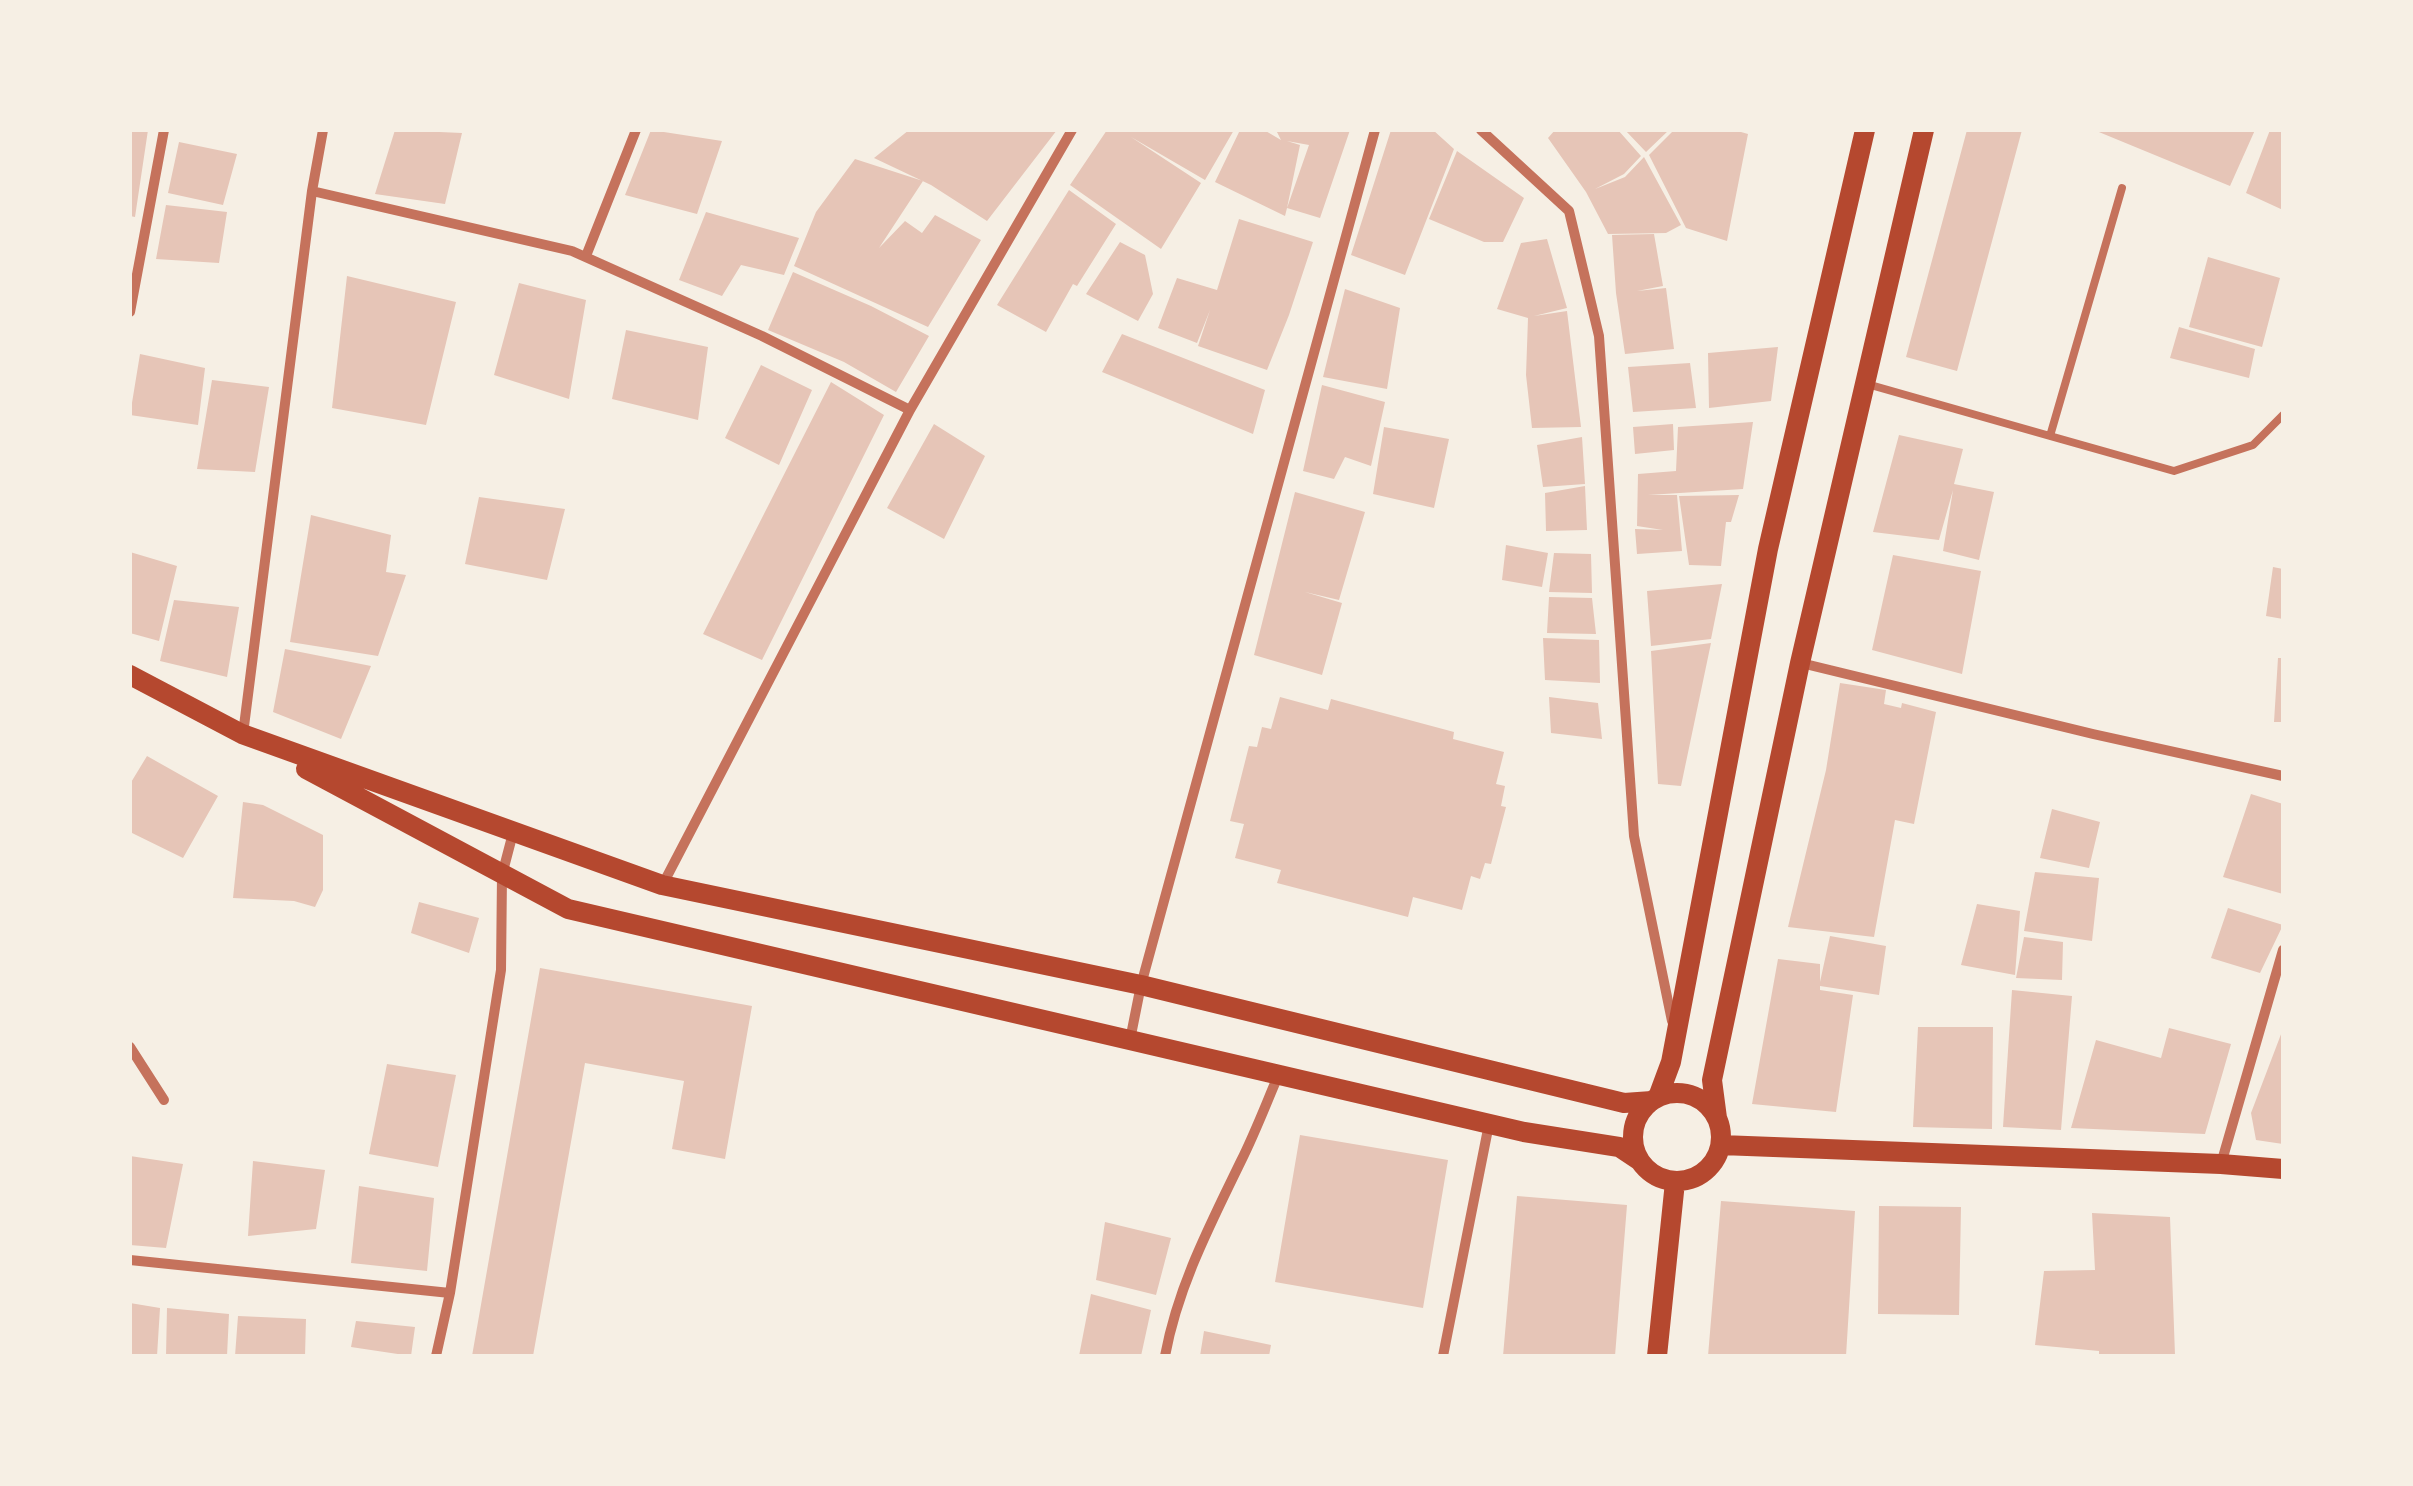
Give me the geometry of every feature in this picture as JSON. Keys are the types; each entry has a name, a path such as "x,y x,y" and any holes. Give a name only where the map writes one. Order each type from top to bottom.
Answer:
{"main road":[{"path":"1640,1161 1632,1136 1635,1122 1655,1099 1671,1062 1772,530 1865,130"},
{"path":"130,675 568,908 1278,1076 1489,1124 1618,1148 1662,1179 1675,1182 1700,1176 1710,1168 1721,1146 1712,1080 1800,663 1924,130"},
{"path":"242,734 662,885 1141,985 1624,1103 1685,1093 1709,1106 1717,1118"},
{"path":"1721,1146 2283,1169"},
{"path":"1657,1356 1675,1182"}],"street":[{"path":"130,312 164,130"},
{"path":"242,734 323,130"},
{"path":"586,256 636,130"},
{"path":"662,885 910,410 1072,130"},
{"path":"1130,1041 1141,985 1375,130"},
{"path":"1480,130 1569,211 1600,336 1634,836 1674,1034"},
{"path":"312,191 586,256 762,336 910,410"},
{"path":"1800,663 2283,776"},
{"path":"436,1356 450,1293 501,970 502,875 514,833"},
{"path":"2221,1164 2283,950"},
{"path":"130,1047 164,1100"},
{"path":"1165,1356 1172,1318 1203,1238 1278,1076"},
{"path":"1443,1356 1489,1124"},
{"path":"130,1260 450,1293"}],"lane":[{"path":"2050,436 2122,188"},
{"path":"1864,383 2174,471 2253,444 2283,415"}],"building":[{"path":"130,130 148,130 135,217 130,216"},
{"path":"395,130 462,133 445,204 375,194"},
{"path":"651,130 722,141 697,214 625,195"},
{"path":"909,130 1057,130 987,221 931,185 874,158"},
{"path":"1107,130 1234,130 1205,180 1131,137 1201,183 1161,249 1070,185"},
{"path":"1240,130 1264,130 1281,140 1276,130 1350,130 1320,218 1287,208 1285,216 1215,182","holes":["1287,141 1309,145 1287,208 1300,145"]},
{"path":"1391,130 1433,130 1454,149 1405,275 1351,255"},
{"path":"1555,130 1618,130 1641,156 1624,174 1595,189 1625,177 1644,157 1681,225 1666,233 1608,234 1586,192 1548,138"},
{"path":"1625,130 1669,130 1646,152"},
{"path":"1674,130 1734,130 1748,134 1727,241 1686,228 1649,155"},
{"path":"1967,130 2022,130 1957,371 1906,357"},
{"path":"2094,130 2255,130 2230,186"},
{"path":"2270,130 2283,132 2283,210 2246,193"},
{"path":"179,142 237,154 223,205 168,193"},
{"path":"1457,151 1524,198 1503,242 1484,242 1429,219"},
{"path":"855,159 923,181 879,248 905,221 922,233 935,215 981,240 928,327 794,266 816,212"},
{"path":"1069,190 1116,224 1077,286 1073,284 1046,332 997,305"},
{"path":"166,205 227,212 219,263 156,259"},
{"path":"706,212 799,238 784,275 741,265 722,296 679,280"},
{"path":"1239,219 1313,242 1267,370 1198,346 1210,310 1197,343 1158,328 1177,278 1217,290"},
{"path":"1654,234 1663,286 1637,291 1666,288 1674,349 1625,354 1612,235"},
{"path":"1547,239 1567,308 1534,316 1567,311 1581,427 1532,428 1526,375 1528,318 1497,309 1521,243"},
{"path":"1120,242 1145,255 1153,294 1138,321 1086,294"},
{"path":"2208,257 2280,278 2262,347 2189,327"},
{"path":"793,272 929,336 896,392 844,362 768,330"},
{"path":"347,276 456,302 426,425 332,408"},
{"path":"519,283 586,300 569,399 494,375"},
{"path":"1345,289 1400,308 1387,389 1323,377"},
{"path":"2179,327 2255,349 2249,378 2170,358"},
{"path":"626,330 708,347 698,420 612,399"},
{"path":"1122,334 1265,390 1253,434 1102,372"},
{"path":"1778,347 1771,401 1709,408 1708,353"},
{"path":"140,354 205,368 198,425 130,415"},
{"path":"1690,363 1696,408 1633,412 1628,367"},
{"path":"761,365 812,390 779,465 725,438"},
{"path":"212,380 269,387 255,472 197,469"},
{"path":"831,382 884,415 762,660 703,634"},
{"path":"1322,385 1385,402 1371,466 1345,457 1334,479 1303,471"},
{"path":"1753,422 1743,489 1648,495 1677,495 1682,551 1637,554 1635,529 1663,530 1637,526 1638,474 1676,471 1678,427"},
{"path":"934,424 985,456 944,539 887,508"},
{"path":"1673,424 1674,450 1635,454 1633,427"},
{"path":"1384,427 1449,439 1434,508 1373,494"},
{"path":"1899,435 1963,449 1954,484 1994,492 1979,560 1943,551 1953,490 1939,540 1873,532"},
{"path":"1582,437 1585,484 1543,487 1537,445"},
{"path":"1585,486 1587,530 1546,531 1545,493"},
{"path":"1295,492 1365,512 1339,600 1305,592 1342,603 1322,675 1254,655"},
{"path":"1739,495 1731,522 1726,522 1721,566 1689,565 1679,496"},
{"path":"479,497 565,509 547,580 465,564"},
{"path":"311,515 391,535 386,572 406,575 378,656 290,642"},
{"path":"1506,545 1548,553 1542,587 1502,580"},
{"path":"130,552 177,566 159,641 130,633"},
{"path":"1554,553 1591,554 1592,593 1549,592"},
{"path":"1893,555 1981,571 1962,674 1872,650"},
{"path":"2273,567 2283,569 2283,619 2266,616"},
{"path":"1722,584 1711,639 1651,646 1647,591"},
{"path":"1549,597 1592,598 1596,634 1547,633"},
{"path":"174,600 239,607 227,677 160,661"},
{"path":"1543,638 1599,640 1600,683 1545,680"},
{"path":"1711,643 1681,786 1658,784 1651,651"},
{"path":"285,649 371,666 341,739 273,712"},
{"path":"2278,658 2283,658 2283,722 2274,722"},
{"path":"1840,683 1886,690 1884,704 1901,708 1902,703 1936,712 1914,824 1895,820 1874,937 1788,927 1826,770"},
{"path":"1280,697 1328,710 1331,699 1454,732 1453,739 1504,752 1496,784 1505,786 1501,806 1506,807 1491,864 1485,863 1480,879 1471,876 1462,910 1413,897 1408,917 1277,883 1281,870 1235,858 1244,824 1230,821 1249,746 1257,747 1262,727 1271,729"},
{"path":"1549,697 1598,703 1602,739 1551,733"},
{"path":"147,756 218,796 183,858 130,832 130,784"},
{"path":"2251,794 2283,804 2283,894 2223,877"},
{"path":"243,802 263,805 323,835 323,890 315,907 294,901 233,898"},
{"path":"2052,809 2100,822 2089,868 2040,858"},
{"path":"2035,872 2099,878 2092,941 2024,931"},
{"path":"419,902 479,918 469,953 411,933"},
{"path":"1977,904 2020,911 2015,975 1961,965"},
{"path":"2228,908 2283,925 2260,973 2211,958"},
{"path":"1830,936 1886,946 1879,995 1820,986 1820,990 1853,995 1836,1112 1752,1104 1778,959 1820,964 1820,982"},
{"path":"2024,937 2063,942 2062,980 2016,978"},
{"path":"540,968 752,1006 725,1159 672,1149 684,1081 585,1063 533,1356 472,1356"},
{"path":"2012,990 2072,996 2061,1130 2003,1127"},
{"path":"1918,1027 1993,1027 1992,1129 1913,1127"},
{"path":"2169,1028 2231,1044 2205,1134 2071,1128 2096,1040 2161,1058"},
{"path":"2283,1029 2283,1144 2256,1140 2251,1113"},
{"path":"387,1064 456,1075 438,1167 369,1154"},
{"path":"1300,1135 1448,1160 1423,1308 1275,1282"},
{"path":"130,1156 183,1164 166,1248 130,1245"},
{"path":"253,1161 325,1170 316,1229 248,1236"},
{"path":"359,1186 434,1198 427,1271 351,1263"},
{"path":"1517,1196 1627,1205 1615,1356 1503,1356"},
{"path":"1721,1201 1855,1211 1846,1356 1708,1356"},
{"path":"1879,1206 1961,1207 1959,1315 1878,1314"},
{"path":"2092,1213 2170,1217 2175,1355 2099,1356 2099,1351 2035,1345 2044,1271 2095,1270"},
{"path":"1105,1222 1171,1238 1156,1295 1096,1280"},
{"path":"1091,1294 1151,1310 1141,1356 1079,1356"},
{"path":"130,1303 160,1308 157,1356 130,1356"},
{"path":"167,1308 229,1314 227,1356 166,1356"},
{"path":"238,1316 306,1319 305,1356 235,1356"},
{"path":"356,1321 415,1327 411,1356 351,1347"},
{"path":"1204,1331 1271,1345 1269,1356 1200,1356"}]}
